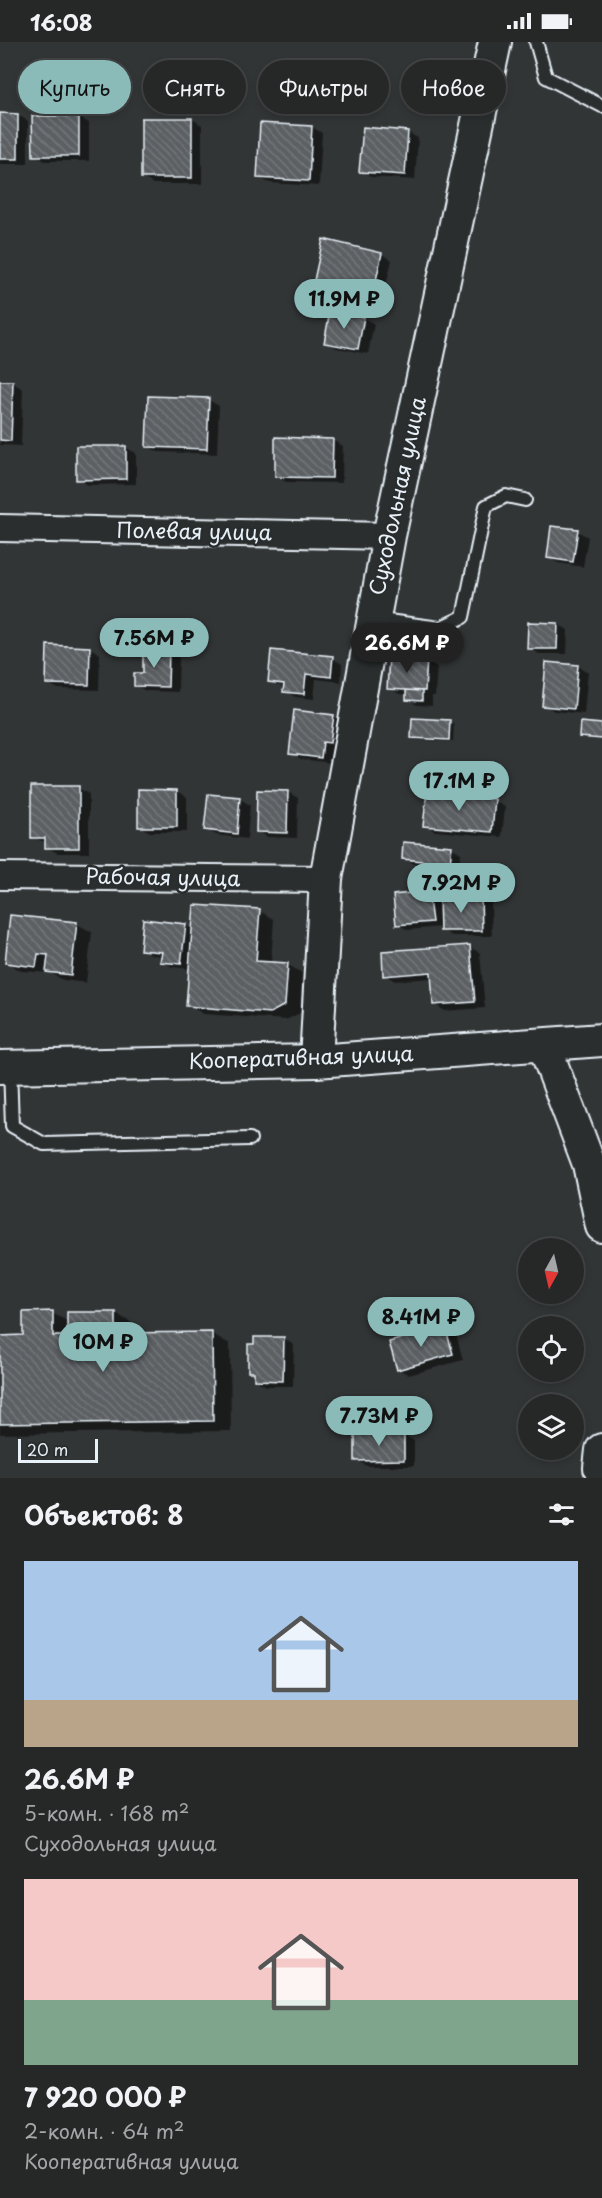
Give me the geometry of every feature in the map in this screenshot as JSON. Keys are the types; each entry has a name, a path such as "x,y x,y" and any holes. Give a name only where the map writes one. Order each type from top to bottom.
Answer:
{"street":[{"name":"Суходольная улица","path":"316,1061 326,879 388,536 495,42"},
{"name":"Полевая улица","path":"0,528 388,536"},
{"name":"Рабочая улица","path":"0,876 326,879"},
{"name":"Кооперативная улица","path":"5,1066 316,1061 602,1040"},
{"path":"544,1045 589,1164 602,1226"}],"lane":[{"path":"536,42 546,77 602,106"},
{"path":"373,619 440,628 463,617 486,506 506,496 525,500"},
{"path":"5,1066 12,1126 45,1144 250,1139"}],"building":[{"path":"0,113 18,114 18,159 0,159"},
{"path":"32,116 79,116 79,156 33,156"},
{"path":"141,118 192,118 192,178 141,178"},
{"path":"260,123 312,126 309,181 257,178"},
{"path":"363,127 408,131 405,175 359,172"},
{"path":"323,239 382,253 372,299 313,285"},
{"path":"330,311 364,317 358,349 324,343"},
{"path":"0,381 13,381 11,441 0,440"},
{"path":"148,396 209,398 207,449 146,447"},
{"path":"275,437 333,439 332,478 275,477"},
{"path":"76,446 126,446 126,479 76,480"},
{"path":"551,526 578,529 573,562 547,558"},
{"path":"528,622 558,623 557,649 527,649"},
{"path":"47,645 90,647 89,685 46,684"},
{"path":"143,650 169,650 168,687 134,686 134,673 143,673"},
{"path":"271,650 333,656 331,677 306,674 304,694 283,692 284,684 268,682"},
{"path":"389,657 427,659 425,691 387,689"},
{"path":"546,662 578,665 574,709 542,706"},
{"path":"406,690 422,691 422,701 406,700"},
{"path":"294,710 334,715 330,743 323,742 321,758 289,754"},
{"path":"412,718 450,720 449,740 411,738"},
{"path":"580,722 602,724 602,739 579,737"},
{"path":"31,786 79,786 79,848 45,848 45,838 31,838"},
{"path":"138,789 177,790 177,827 138,827"},
{"path":"257,790 288,791 287,833 256,832"},
{"path":"427,792 495,799 492,832 423,826"},
{"path":"208,794 240,797 237,834 204,830"},
{"path":"403,842 452,846 449,873 432,871 433,862 402,859"},
{"path":"428,891 432,922 396,925 393,895"},
{"path":"481,896 482,931 440,931 439,897"},
{"path":"194,905 260,909 256,961 288,963 285,1005 270,1013 186,1006"},
{"path":"10,915 77,922 71,975 46,972 48,955 38,954 36,967 5,963"},
{"path":"143,919 186,924 181,964 160,962 162,952 140,950"},
{"path":"470,945 475,1002 433,1005 431,972 383,976 382,951"},
{"path":"53,1311 53,1336 67,1336 67,1312 116,1312 116,1333 212,1332 213,1421 0,1424 0,1336 23,1335 23,1312"},
{"path":"445,1326 453,1354 397,1370 389,1342"},
{"path":"254,1337 284,1337 283,1381 254,1380 254,1372 248,1372 248,1344 254,1344"},
{"path":"355,1434 404,1434 404,1460 355,1461"}]}
